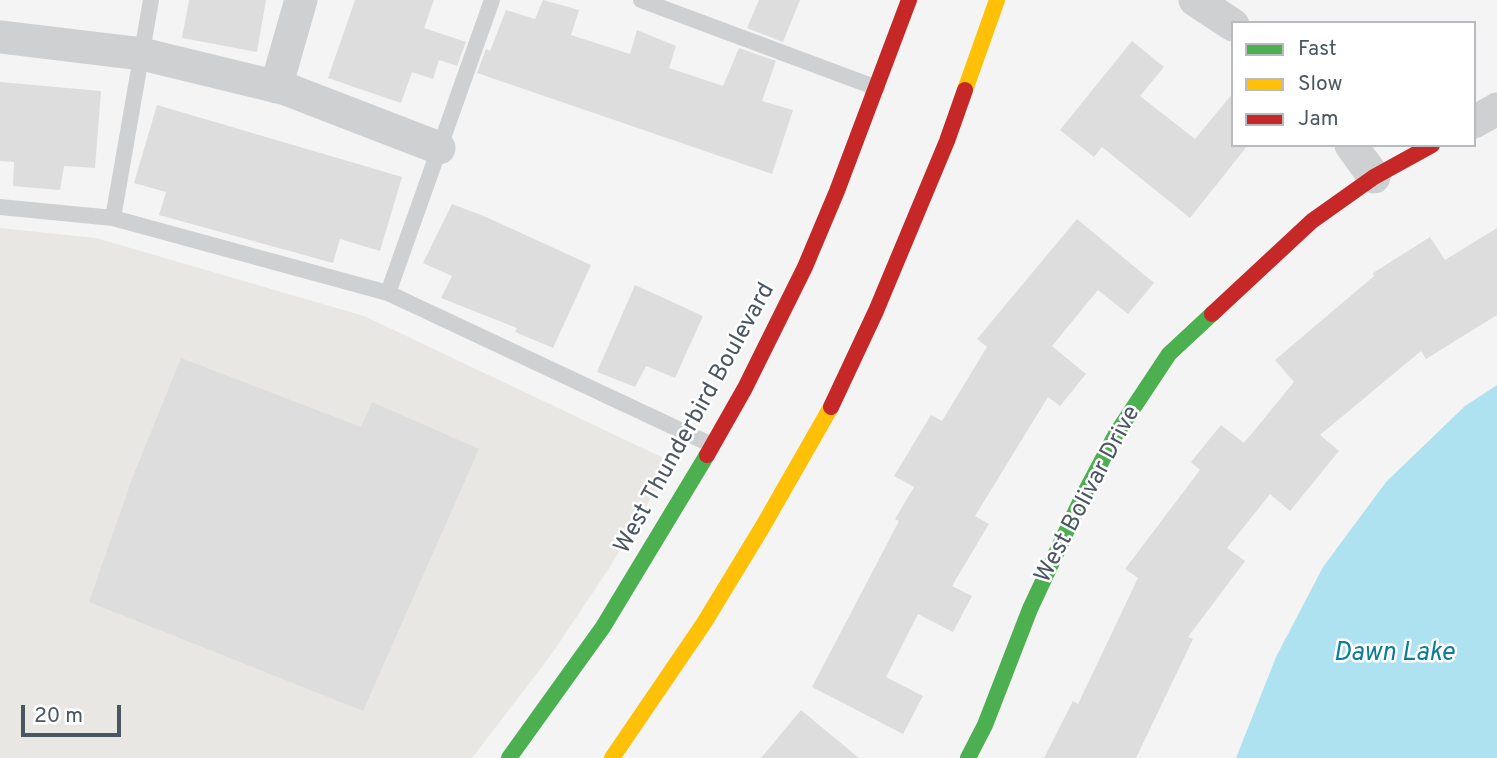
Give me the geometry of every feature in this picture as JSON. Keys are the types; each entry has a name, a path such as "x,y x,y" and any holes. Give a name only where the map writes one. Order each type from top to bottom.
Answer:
{"street":[{"path":"276,87 301,0"},
{"name":"West Thunderbird Boulevard","path":"509,758 603,627 745,388 805,267 877,88 909,0"},
{"path":"612,758 704,623 839,392 947,141 997,0"},
{"path":"1195,0 1231,24"},
{"path":"0,37 142,54 276,87 439,148"},
{"path":"1476,121 1497,109"},
{"path":"1352,147 1374,177"},
{"name":"West Bolivar Drive","path":"968,758 985,726 1030,610 1081,500 1116,434 1169,354 1312,220 1374,177 1428,147"}],"lane":[{"path":"113,218 151,0"},
{"path":"388,293 492,0"},
{"path":"641,0 877,88"},
{"path":"0,207 113,218 388,293 712,445"}],"shaded area":[{"path":"0,228 96,238 364,316 672,462 610,567 551,655 472,758 0,758"}],"water":[{"name":"Dawn Lake","path":"1497,385 1497,758 1236,758 1276,657 1323,567 1386,482 1465,406"}],"building":[{"path":"189,0 266,0 257,52 182,38"},
{"path":"355,0 434,0 424,28 466,42 457,66 439,60 433,79 412,72 401,103 328,78"},
{"path":"543,0 579,10 571,35 630,54 637,30 676,46 669,68 723,86 739,48 776,61 762,101 793,110 772,174 477,73 486,49 490,51 506,10 535,19"},
{"path":"759,0 800,0 783,42 747,28"},
{"path":"1132,41 1164,67 1140,96 1195,139 1231,95 1231,147 1246,147 1190,218 1102,147 1094,157 1060,130"},
{"path":"0,82 101,91 95,168 64,166 60,190 13,186 14,162 0,161"},
{"path":"157,105 402,177 380,251 340,239 333,263 159,215 166,192 134,183"},
{"path":"452,204 591,265 553,348 515,332 517,328 441,298 452,276 423,263"},
{"path":"1077,219 1154,283 1128,314 1098,290 1052,346 1086,374 1060,406 1048,397 975,516 989,524 952,586 972,596 953,632 918,614 886,677 923,696 903,734 812,687 899,521 895,519 914,487 894,476 931,415 942,421 987,347 977,339"},
{"path":"1497,228 1497,315 1426,359 1421,351 1320,435 1339,451 1290,511 1270,494 1227,548 1245,561 1188,637 1193,639 1136,758 1044,758 1073,701 1078,704 1138,578 1125,569 1200,470 1191,462 1221,425 1244,443 1294,382 1275,360 1374,276 1373,273 1430,237 1445,260"},
{"path":"635,285 703,316 675,378 646,366 635,387 597,372"},
{"path":"181,358 361,427 372,402 479,449 363,711 89,602 132,479"},
{"path":"801,710 859,758 761,758"}],"traffic: fast":[{"path":"968,758 985,725 1030,609 1081,500 1116,434 1169,354 1212,314"},
{"path":"509,758 603,627 707,455"}],"traffic: slow":[{"path":"965,90 997,0"},
{"path":"612,758 704,623 831,407"}],"traffic: jam":[{"path":"707,455 745,388 805,267 837,191 909,0"},
{"path":"831,407 876,311 947,141 965,90"},
{"path":"1212,314 1312,221 1374,177 1428,147"}]}
